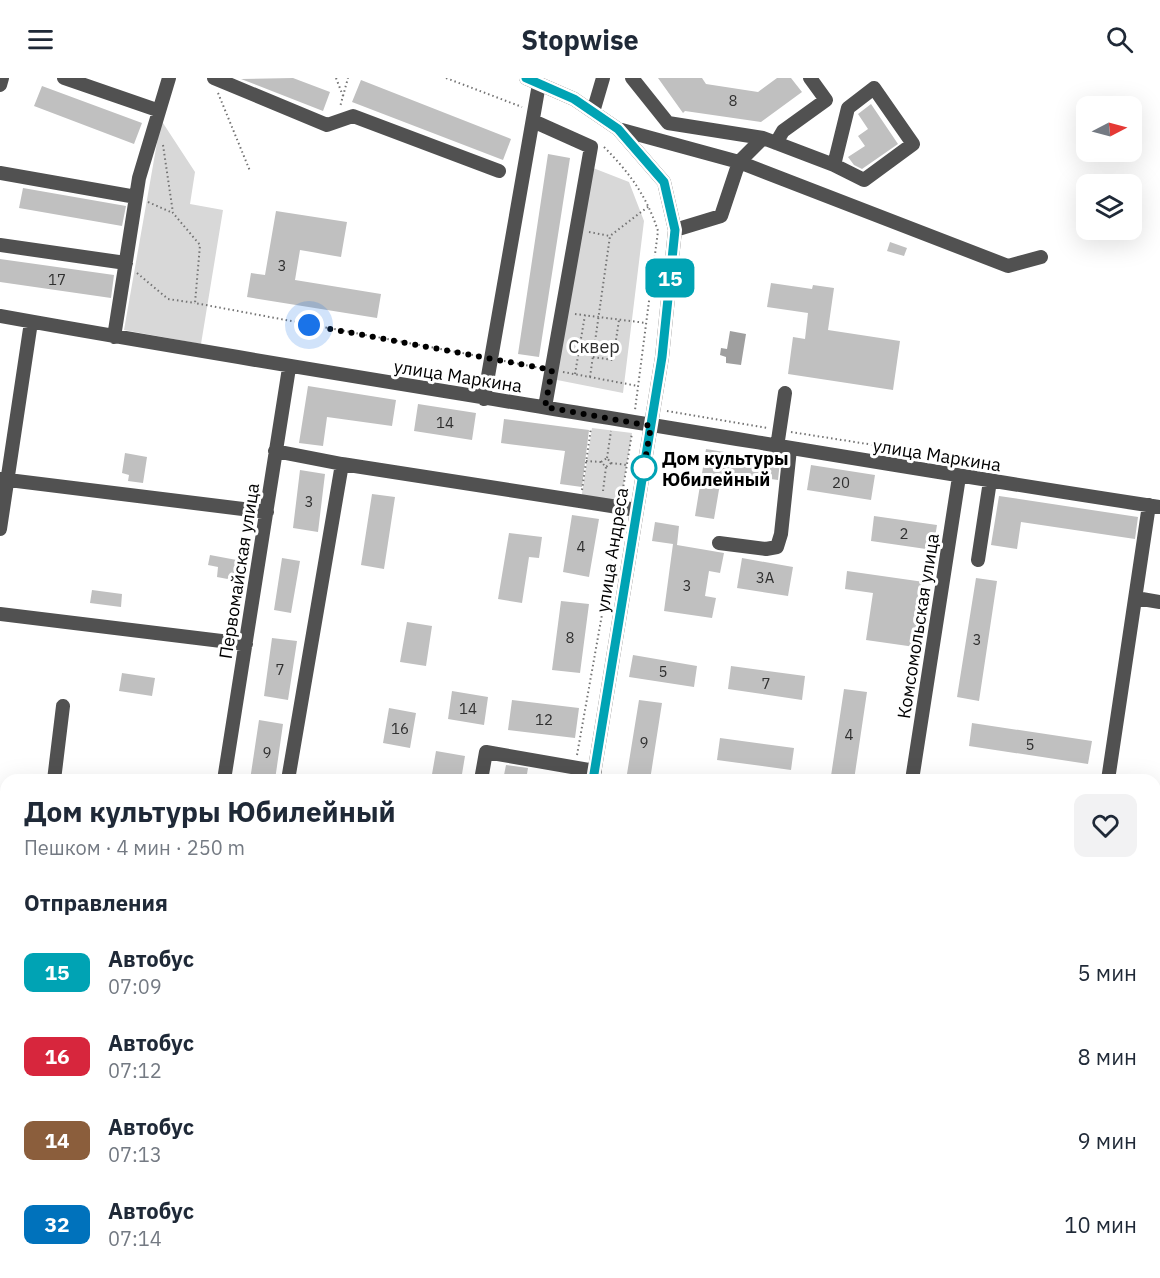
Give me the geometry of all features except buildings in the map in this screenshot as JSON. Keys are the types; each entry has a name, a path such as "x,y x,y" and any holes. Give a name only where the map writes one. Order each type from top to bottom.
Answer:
{"street":[{"path":"0,85 3,78"},
{"path":"64,78 157,110"},
{"path":"114,337 136,197 157,110 169,78"},
{"path":"593,112 603,78"},
{"path":"632,78 668,123 769,141 834,165 864,180 913,144 874,88 848,108 834,165"},
{"path":"675,230 721,216 739,162 826,100 810,78"},
{"path":"484,399 533,116 532,81 574,99 618,129 739,162 1008,266 1041,257"},
{"path":"215,84 327,124 354,116 499,171"},
{"path":"533,116 591,147 545,407"},
{"name":"улица Андреса","path":"594,774 662,357 675,230 664,182 618,129"},
{"path":"0,173 136,197"},
{"path":"0,245 126,263"},
{"name":"улица Маркина","path":"0,316 289,368 545,407 959,477 1154,506"},
{"path":"0,529 4,480 31,322"},
{"name":"Первомайская улица","path":"225,774 289,368"},
{"path":"719,543 766,549 777,547 781,534 786,393"},
{"path":"275,451 342,464 637,510"},
{"path":"289,774 342,464"},
{"name":"Комсомольская улица","path":"913,774 959,477"},
{"path":"4,480 267,512"},
{"path":"978,560 990,481"},
{"path":"1109,774 1136,598 1154,506"},
{"path":"1136,598 1160,602"},
{"path":"0,614 246,644"},
{"path":"55,774 63,706"},
{"path":"482,774 486,752 575,766 592,774"}],"path":[{"path":"336,78 343,96"},
{"path":"336,122 348,78"},
{"path":"446,78 533,116"},
{"path":"215,84 250,171"},
{"path":"597,140 629,172 650,206 658,231 635,411"},
{"path":"163,144 173,213"},
{"path":"136,197 173,213 200,245 195,303"},
{"path":"590,377 610,236 650,206"},
{"path":"585,232 610,236"},
{"path":"126,263 168,299 638,386"},
{"path":"569,313 646,323"},
{"path":"575,374 585,315"},
{"path":"593,357 613,360 619,320"},
{"path":"580,501 590,428 601,429"},
{"path":"600,470 607,458 611,431"},
{"path":"575,766 632,433"},
{"path":"607,458 611,463"},
{"path":"586,461 604,465 611,463 627,465"},
{"path":"602,501 604,465"}],"green space":[{"path":"161,120 195,172 190,204 223,210 201,344 124,330"},
{"name":"Сквер","path":"588,166 629,182 644,221 623,393 552,379"},
{"path":"592,428 632,433 620,505 581,500"}],"shaded area":[{"path":"730,331 746,334 741,365 726,363 726,357 720,355 721,348 727,349"}],"bus line":[{"name":"15","path":"526,78 574,99 618,129 664,182 675,230 662,357 594,774"}],"place":[{"name":"Дом культуры Юбилейный","path":"644,468"}],"route":[{"path":"309,325 552,370 545,407 651,426 643,473 644,468"}]}
